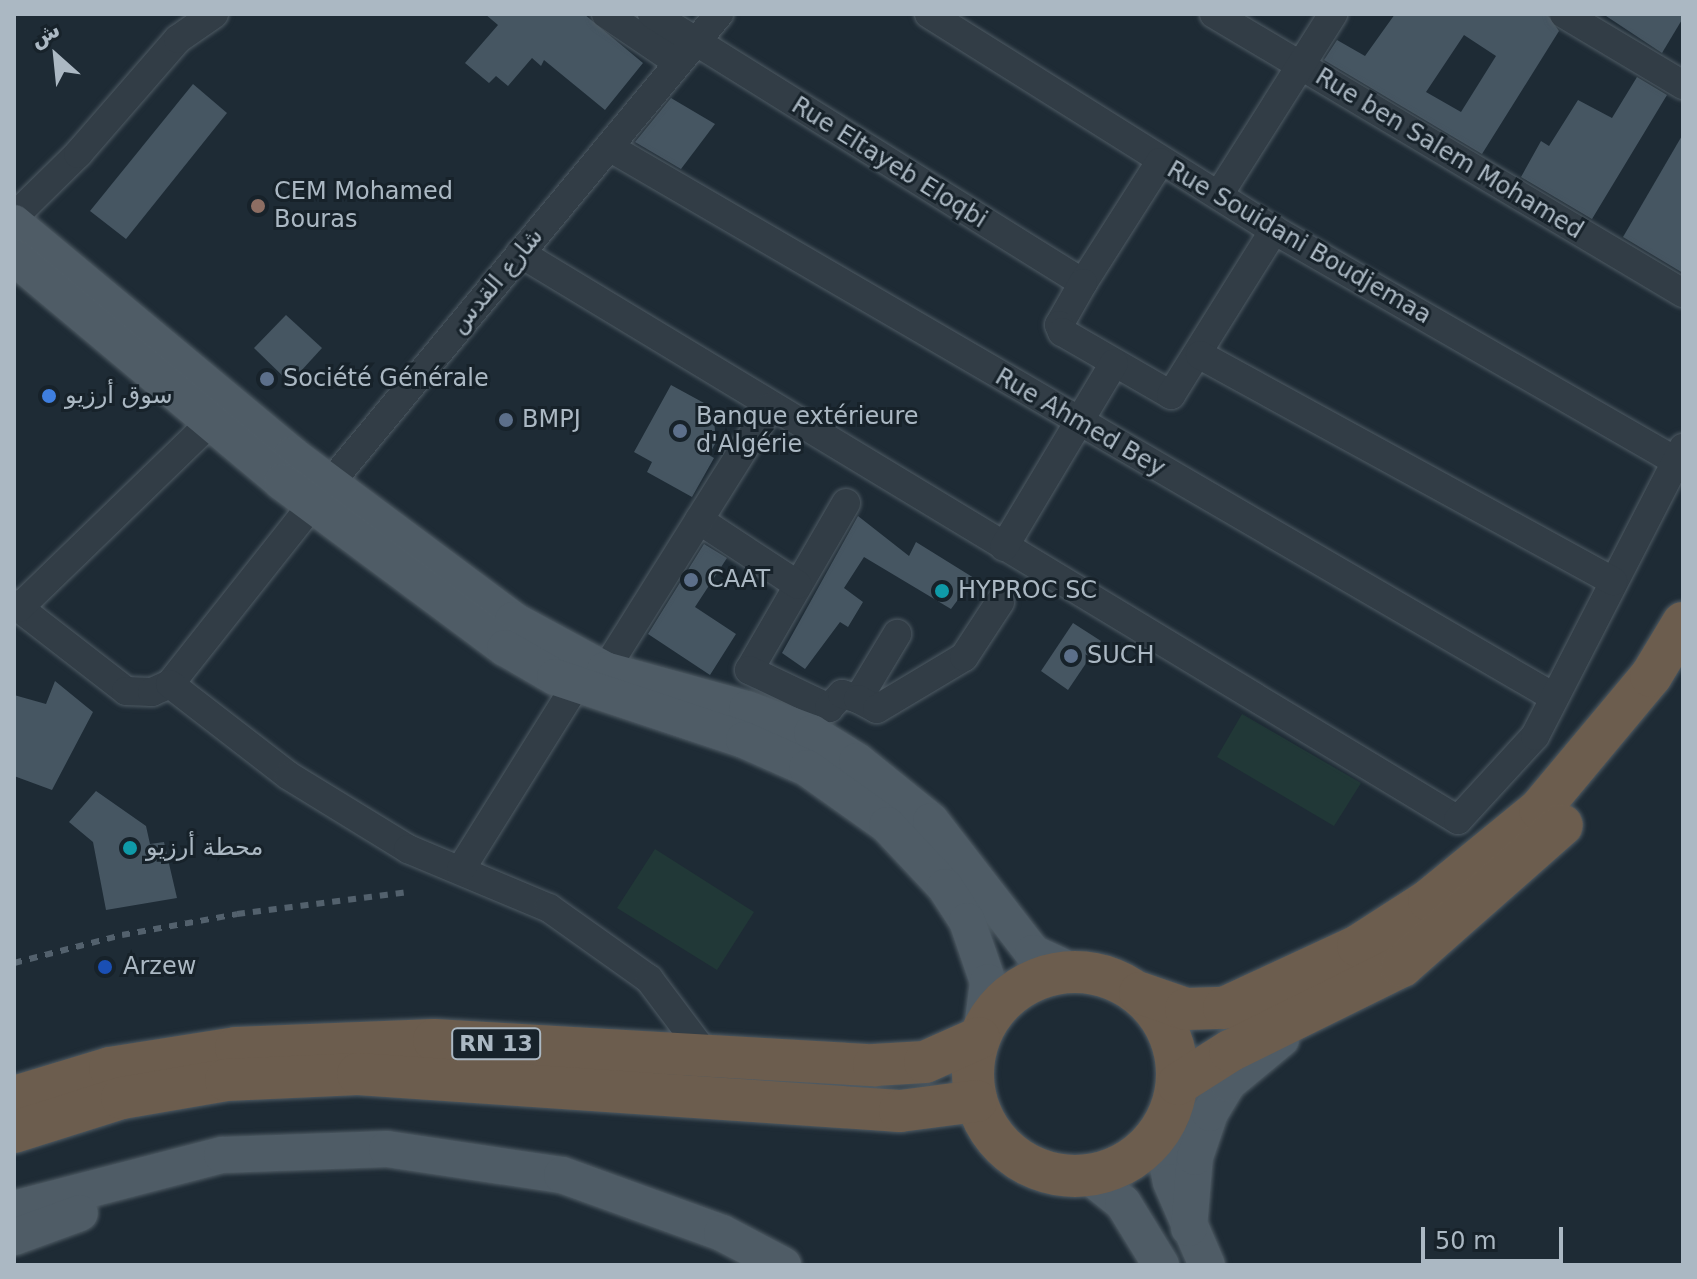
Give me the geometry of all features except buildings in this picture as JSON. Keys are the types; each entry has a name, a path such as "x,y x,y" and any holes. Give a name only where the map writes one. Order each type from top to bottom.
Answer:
{"highway":[{"path":"1683,623 1633,699 1540,809 1429,900 1358,946 1224,1008 1186,1009 1140,993 1120,980 1072,971 1019,987 981,1034 972,1080 976,1101 988,1128 1031,1167 1089,1176 1122,1166 1150,1145 1174,1100 1230,1051 1402,966 1558,830 1683,678"},
{"path":"1140,993 1163,1019 1172,1040 1174,1100"},
{"name":"RN 13","path":"14,1097 110,1068 236,1048 434,1040 874,1065 925,1062 981,1034"},
{"name":"RN 13","path":"14,1132 122,1098 226,1080 358,1074 900,1111 976,1101"}],"main road":[{"path":"14,223 320,494"},
{"path":"14,257 211,422 513,620 591,677 702,711 812,733 889,784 941,833 1033,953 1072,971"},
{"path":"702,711 807,768 887,825 916,854 967,921 984,962 989,1001 981,1034"},
{"path":"1189,1228 1195,1157 1210,1113 1228,1083 1252,1058 1402,966"},
{"path":"1174,1100 1166,1157 1189,1228 1207,1265"},
{"path":"14,1209 222,1155 387,1149 562,1175 722,1233 783,1265"},
{"path":"14,1237 54,1219 233,1176 394,1173 569,1198 735,1265"},
{"path":"1089,1176 1123,1203 1161,1265"}],"street":[{"path":"14,217 78,154 178,39 214,14"},
{"path":"606,14 686,52"},
{"path":"652,14 686,52"},
{"name":"شارع القدس","path":"161,688 719,14"},
{"name":"Rue Souidani Boudjemaa","path":"929,14 1160,162 1220,193 1274,230 1680,455"},
{"name":"Rue ben Salem Mohamed","path":"1214,14 1683,293"},
{"path":"1220,193 1333,14"},
{"path":"1564,14 1683,85"},
{"name":"Rue Eltayeb Eloqbi","path":"686,52 1083,283"},
{"name":"Rue Ahmed Bey","path":"609,147 1552,696"},
{"path":"1160,162 1083,283 1059,329 1114,363 1171,395 1200,355 1274,230"},
{"path":"520,253 770,407 1458,820 1535,736 1552,696 1680,455"},
{"path":"1200,355 1613,581"},
{"path":"1004,547 1114,363"},
{"path":"461,869 699,520 770,407"},
{"path":"211,422 17,606 126,691 161,688 289,776 408,849 549,908 649,979 706,1055"},
{"path":"846,503 749,670 829,708 842,694 877,709 964,657 1000,602"},
{"path":"699,520 798,585"},
{"path":"858,699 897,634"}],"green space":[{"path":"1242,714 1361,783 1334,826 1217,757"},
{"path":"655,849 754,912 717,970 617,908"}],"railway":[{"path":"14,963 122,935 237,914 409,892"}],"place":[{"name":"CEM Mohamed Bouras","path":"258,206"},
{"name":"Société Générale","path":"267,379"},
{"name":"سوق أرزيو","path":"49,396"},
{"name":"BMPJ","path":"506,420"},
{"name":"Banque extérieure d'Algérie","path":"680,431"},
{"name":"CAAT","path":"691,580"},
{"name":"HYPROC SC","path":"942,591"},
{"name":"SUCH","path":"1071,656"},
{"name":"محطة أرزيو","path":"130,848"},
{"name":"Arzew","path":"105,967"}]}
